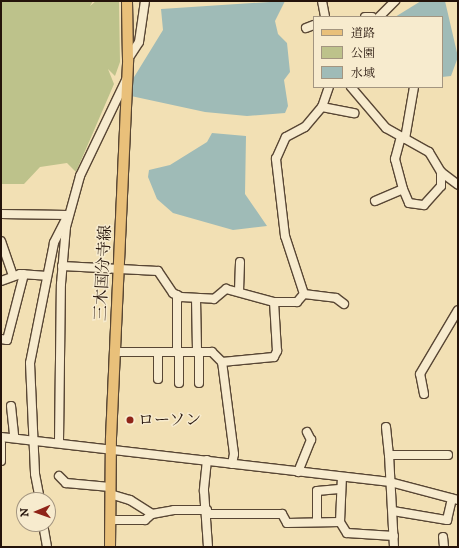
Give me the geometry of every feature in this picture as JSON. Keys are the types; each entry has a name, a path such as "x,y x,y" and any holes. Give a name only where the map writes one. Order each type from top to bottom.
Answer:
{"main road":[{"name":"三木国分寺線","path":"110,547 111,448 128,59 127,1"}],"street":[{"path":"128,59 139,42 145,1"},
{"path":"322,1 325,16"},
{"path":"380,16 395,1"},
{"path":"39,492 34,439 30,363 47,276 57,232 68,215 94,145 127,78"},
{"path":"304,294 285,236 275,163 286,137 305,127 322,107 329,88"},
{"path":"352,88 380,122 403,138 433,155 441,172 441,186 424,205 409,203 403,189 395,159 403,138 414,88"},
{"path":"322,107 354,114"},
{"path":"441,172 458,184"},
{"path":"375,201 403,189"},
{"path":"1,214 68,215"},
{"path":"59,441 62,266 68,215"},
{"path":"1,241 13,275"},
{"path":"239,291 240,262"},
{"path":"62,266 158,271 164,283 177,295 196,298 214,299 226,289 239,291 274,302 297,302 304,294"},
{"path":"1,281 13,275 24,274 47,276"},
{"path":"1,339 8,340 24,274"},
{"path":"304,294 336,298 344,304"},
{"path":"177,295 179,383"},
{"path":"196,298 199,383"},
{"path":"222,362 274,357 277,351 274,302"},
{"path":"424,394 420,374 458,310"},
{"path":"115,352 212,352 222,362 234,454 232,464"},
{"path":"158,352 158,379"},
{"path":"11,406 14,436"},
{"path":"386,427 393,511 394,547"},
{"path":"298,472 311,440 307,432"},
{"path":"1,437 14,436 59,441 232,464 390,482 455,499 447,520 393,511"},
{"path":"1,443 1,460"},
{"path":"388,455 448,454"},
{"path":"207,460 208,547"},
{"path":"59,476 66,483 110,490 130,500 152,514 207,512 282,514 287,522 340,522"},
{"path":"342,477 340,489 340,522 347,533 394,536"},
{"path":"317,522 317,491 340,489"},
{"path":"110,520 145,520 152,514"},
{"path":"44,532 47,547"},
{"path":"443,537 444,547"}],"green space":[{"path":"1,1 93,1 90,6 96,1 119,1 120,62 115,76 108,69 114,84 76,172 67,163 40,167 24,184 1,184"}],"water":[{"path":"285,1 275,21 278,34 287,43 290,72 284,80 288,106 285,113 247,116 205,112 131,96 131,82 163,30 161,9"},
{"path":"421,1 445,1 458,57 451,76 443,77 443,16 397,16"},
{"path":"212,133 246,136 245,194 267,226 233,230 173,213 157,199 148,177 149,170 170,165 207,142"}],"place":[{"name":"ローソン","path":"130,420"}]}
